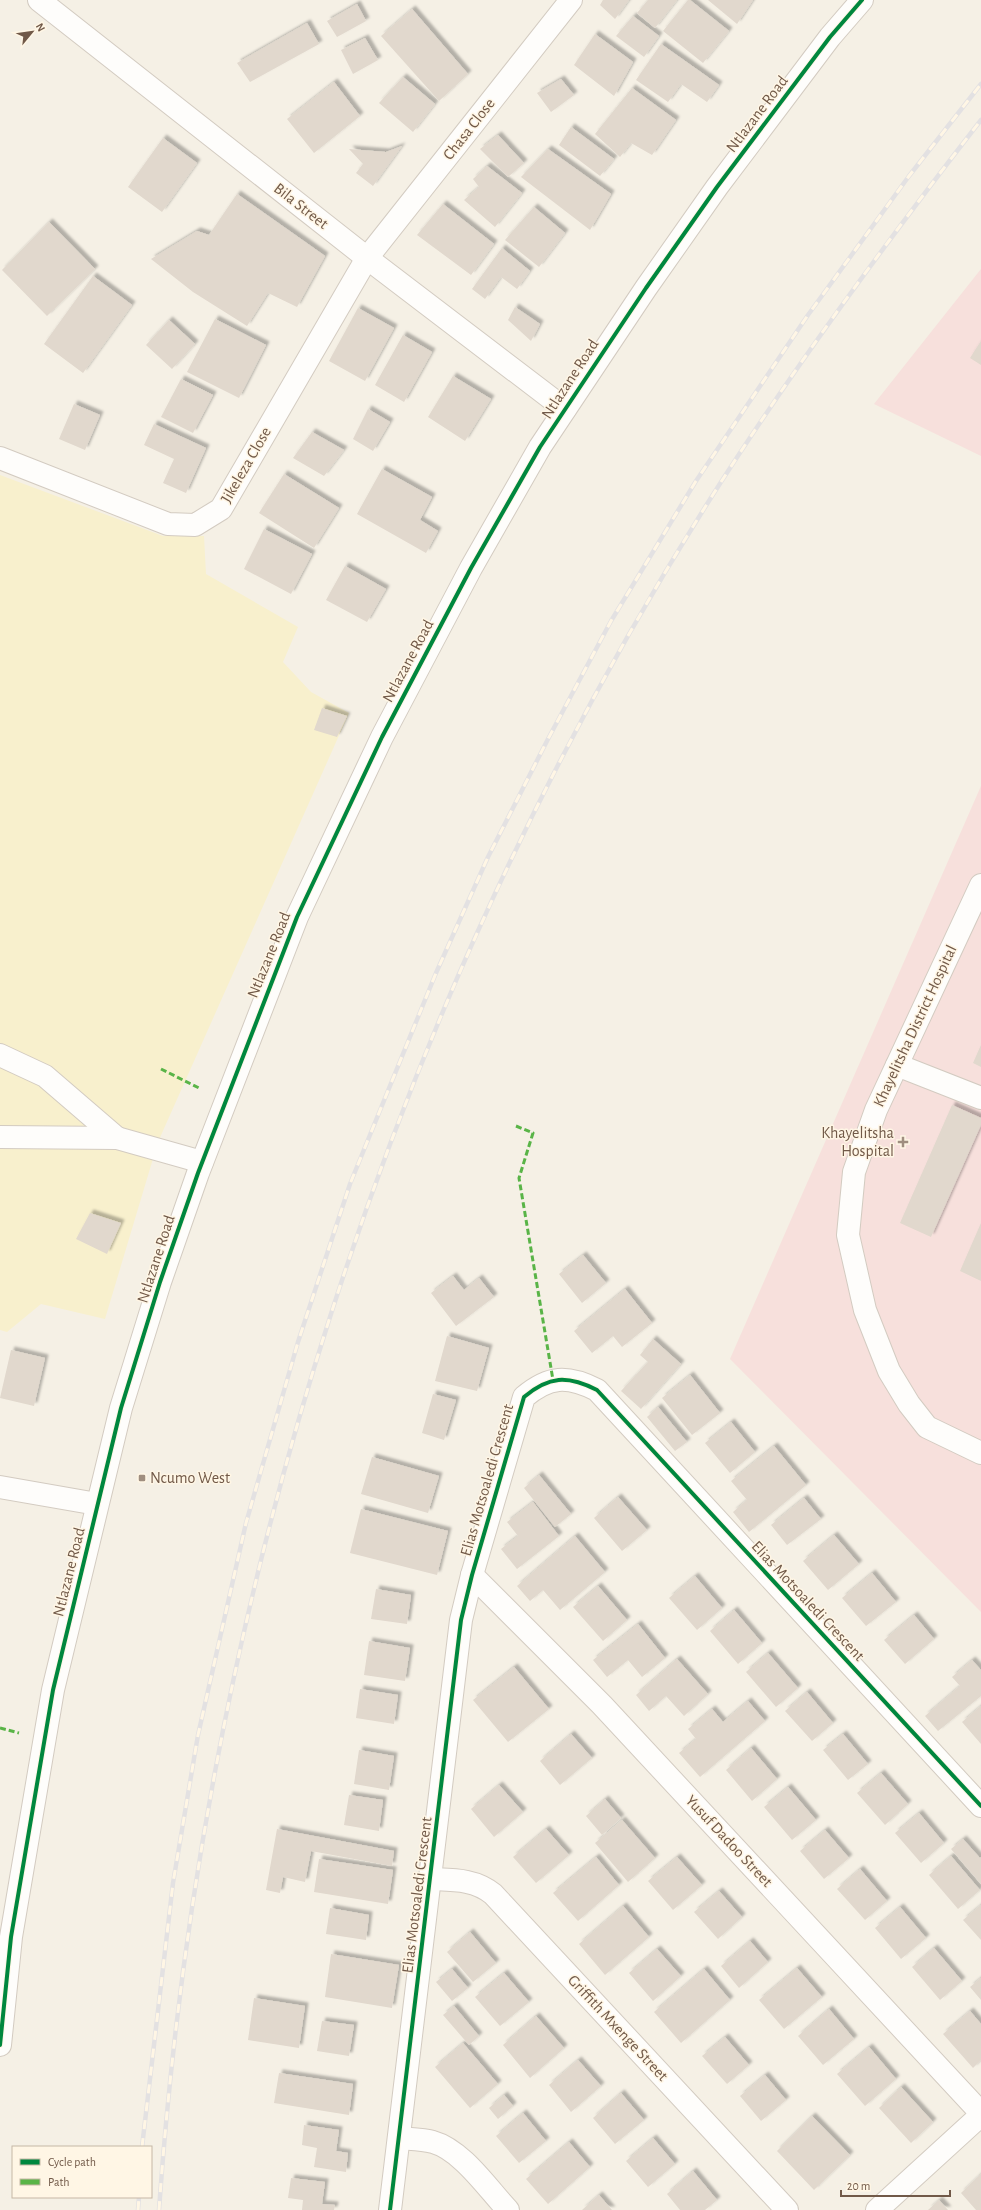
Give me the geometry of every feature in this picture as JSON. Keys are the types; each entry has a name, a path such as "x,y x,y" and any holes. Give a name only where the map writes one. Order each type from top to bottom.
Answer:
{"street":[{"name":"Bila Street","path":"39,0 367,258 566,409"},
{"name":"Chasa Close","path":"367,258 571,0"},
{"name":"Ntlazane Road","path":"0,2045 11,1937 53,1690 121,1408 141,1343 202,1162 297,917 375,750 471,568 540,447 646,288 717,187 830,37 862,0"},
{"name":"Jikeleza Close","path":"0,458 168,524 196,524 204,521 221,508 367,258"},
{"name":"Khayelitsha District Hospital","path":"981,885 876,1110 854,1172 848,1235 865,1310 889,1372 908,1404 928,1427 981,1453"},
{"path":"0,1055 45,1076 117,1138"},
{"path":"897,1065 981,1098"},
{"path":"0,1137 117,1138 202,1162"},
{"name":"Elias Motsoaledi Crescent","path":"390,2210 461,1620 472,1575 524,1398 537,1386 553,1380 565,1379 583,1383 596,1390 981,1806"},
{"path":"0,1487 97,1504"},
{"name":"Yusuf Dadoo Street","path":"472,1575 602,1705 981,2114"},
{"name":"Griffith Mxenge Street","path":"431,1879 462,1880 485,1888 493,1894 787,2210"},
{"path":"877,2210 981,2114"},
{"path":"399,2138 433,2142 444,2146 462,2160 508,2210"}],"shaded area":[{"path":"981,269 981,456 874,404"},
{"name":"Khayelitsha Hospital","path":"981,786 981,1612 730,1359"}],"sand":[{"path":"0,475 163,536 204,536 206,574 298,627 283,662 311,692 349,713 158,1142 105,1319 41,1304 7,1332 0,1330"}],"building":[{"path":"603,0 629,0 615,19 600,5"},
{"path":"648,0 677,0 655,28 637,13"},
{"path":"688,0 690,0 729,31 703,63 663,31"},
{"path":"708,0 753,0 737,24"},
{"path":"357,4 366,21 337,37 327,21"},
{"path":"412,9 468,74 439,101 381,36"},
{"path":"633,16 659,36 644,57 616,36"},
{"path":"307,23 319,44 250,82 237,63"},
{"path":"595,34 633,62 614,96 574,65"},
{"path":"365,38 378,60 353,74 341,50"},
{"path":"661,44 719,85 707,102 681,84 668,102 636,80"},
{"path":"403,77 435,104 413,132 379,103"},
{"path":"561,79 574,95 551,112 537,93"},
{"path":"334,82 360,116 314,153 287,119"},
{"path":"632,88 676,120 652,155 631,143 620,157 595,134"},
{"path":"571,127 614,159 600,176 559,145"},
{"path":"498,135 524,163 508,177 480,149"},
{"path":"163,138 197,163 162,212 128,187"},
{"path":"402,146 373,186 356,173 363,164 349,149 386,152"},
{"path":"548,149 611,194 590,230 521,177"},
{"path":"487,166 522,193 495,227 464,200 479,187 473,179"},
{"path":"237,194 325,256 297,307 268,293 247,326 193,292 151,259 197,231 209,235"},
{"path":"443,204 494,244 471,275 417,235"},
{"path":"534,207 565,233 539,267 505,240"},
{"path":"49,222 95,269 47,316 2,270"},
{"path":"502,248 530,271 517,289 501,277 485,299 472,289"},
{"path":"93,276 132,305 83,373 44,344"},
{"path":"515,307 540,324 531,341 508,320"},
{"path":"358,308 394,328 365,381 329,361"},
{"path":"215,319 266,345 239,398 187,372"},
{"path":"169,320 195,344 172,369 146,345"},
{"path":"403,335 432,352 404,402 375,385"},
{"path":"981,341 981,365 970,358"},
{"path":"453,376 491,399 465,441 428,417"},
{"path":"181,379 213,395 193,433 161,417"},
{"path":"74,404 100,415 85,450 59,439"},
{"path":"368,409 390,422 373,451 353,439"},
{"path":"154,424 206,448 186,493 163,483 174,459 144,445"},
{"path":"312,432 344,450 324,476 293,458"},
{"path":"382,469 432,497 420,520 438,531 426,553 357,514"},
{"path":"284,474 339,508 314,548 259,513"},
{"path":"264,529 312,554 291,594 244,569"},
{"path":"345,566 386,589 367,622 326,600"},
{"path":"322,708 347,716 337,737 314,730"},
{"path":"981,1045 981,1067 973,1063"},
{"path":"952,1105 981,1118 981,1125 931,1237 900,1223"},
{"path":"90,1213 121,1223 107,1254 76,1239"},
{"path":"981,1223 981,1281 960,1271"},
{"path":"583,1255 606,1283 582,1303 559,1274"},
{"path":"453,1276 464,1290 479,1278 494,1297 456,1326 431,1293"},
{"path":"625,1289 652,1323 622,1347 613,1336 592,1353 574,1331"},
{"path":"447,1336 489,1348 477,1391 435,1381"},
{"path":"653,1339 681,1364 641,1409 621,1391 648,1362 640,1355"},
{"path":"11,1350 45,1358 34,1406 0,1398"},
{"path":"690,1375 720,1413 692,1435 662,1398"},
{"path":"433,1394 456,1400 444,1440 422,1433"},
{"path":"658,1407 687,1442 675,1451 647,1417"},
{"path":"731,1422 755,1452 730,1473 705,1443"},
{"path":"774,1446 806,1485 749,1532 733,1512 747,1500 731,1481"},
{"path":"372,1457 439,1476 428,1513 361,1494"},
{"path":"539,1475 571,1514 555,1527 524,1488"},
{"path":"618,1497 647,1530 622,1551 594,1518"},
{"path":"804,1498 821,1519 787,1545 771,1525"},
{"path":"533,1502 559,1536 517,1569 501,1549 518,1536 507,1522"},
{"path":"361,1509 448,1531 437,1575 350,1553"},
{"path":"834,1535 859,1564 828,1590 803,1561"},
{"path":"575,1536 605,1572 560,1610 543,1590 530,1601 517,1586"},
{"path":"872,1573 896,1602 866,1626 842,1598"},
{"path":"695,1576 722,1608 697,1630 669,1598"},
{"path":"598,1586 627,1620 603,1641 573,1607"},
{"path":"376,1589 411,1595 407,1624 371,1619"},
{"path":"734,1610 762,1643 738,1664 710,1631"},
{"path":"914,1615 934,1639 905,1664 884,1640"},
{"path":"638,1624 665,1658 642,1677 628,1660 607,1677 593,1660"},
{"path":"369,1641 410,1648 405,1681 364,1675"},
{"path":"768,1653 798,1688 776,1707 746,1672"},
{"path":"677,1659 708,1694 684,1716 666,1696 649,1711 636,1695"},
{"path":"972,1660 981,1670 981,1696 938,1731 925,1716 960,1686 952,1677"},
{"path":"514,1667 549,1709 508,1742 473,1700"},
{"path":"360,1689 398,1695 394,1724 356,1718"},
{"path":"807,1692 833,1723 812,1741 785,1711"},
{"path":"748,1701 765,1721 700,1777 679,1753 696,1739 688,1729 712,1709 723,1722"},
{"path":"981,1706 981,1744 962,1722"},
{"path":"571,1734 592,1758 560,1785 540,1761"},
{"path":"843,1734 868,1764 848,1780 823,1750"},
{"path":"751,1748 777,1779 752,1801 726,1770"},
{"path":"359,1750 394,1756 389,1790 354,1784"},
{"path":"881,1773 908,1804 885,1825 857,1793"},
{"path":"499,1785 523,1812 494,1837 471,1809"},
{"path":"788,1787 816,1820 792,1840 764,1807"},
{"path":"349,1795 383,1800 379,1831 344,1825"},
{"path":"605,1799 621,1818 602,1835 586,1816"},
{"path":"919,1813 944,1843 921,1863 895,1833"},
{"path":"622,1820 655,1858 628,1882 595,1843"},
{"path":"277,1829 394,1851 392,1866 311,1851 305,1882 283,1877 280,1893 266,1890"},
{"path":"546,1829 569,1855 536,1883 513,1857"},
{"path":"825,1830 849,1858 824,1879 800,1851"},
{"path":"963,1839 980,1858 981,1857 981,1884 951,1849"},
{"path":"951,1856 980,1890 958,1909 929,1875"},
{"path":"596,1857 619,1885 578,1921 553,1893"},
{"path":"677,1857 702,1885 673,1910 648,1881"},
{"path":"319,1859 393,1870 388,1904 314,1892"},
{"path":"860,1869 887,1901 865,1920 837,1889"},
{"path":"719,1891 742,1917 718,1939 694,1912"},
{"path":"981,1905 981,1940 963,1920"},
{"path":"623,1906 649,1937 605,1975 579,1944"},
{"path":"900,1907 926,1938 901,1959 875,1928"},
{"path":"330,1908 369,1915 366,1940 326,1934"},
{"path":"470,1932 496,1963 473,1982 447,1952"},
{"path":"750,1941 768,1962 739,1988 721,1966"},
{"path":"934,1948 962,1981 940,2000 912,1967"},
{"path":"657,1949 681,1976 653,2001 629,1973"},
{"path":"331,1954 399,1965 392,2008 325,1997"},
{"path":"797,1968 822,1997 784,2029 759,2000"},
{"path":"452,1969 468,1988 452,2001 436,1982"},
{"path":"704,1969 730,2000 681,2043 654,2012"},
{"path":"504,1973 529,2002 500,2026 475,1997"},
{"path":"981,1978 981,2000 970,1987"},
{"path":"254,1998 305,2006 299,2048 248,2040"},
{"path":"454,2006 479,2036 469,2045 443,2015"},
{"path":"829,2009 854,2039 823,2065 798,2036"},
{"path":"970,2011 981,2024 981,2060 973,2068 943,2034"},
{"path":"536,2016 564,2048 530,2078 503,2045"},
{"path":"322,2021 354,2025 349,2056 317,2051"},
{"path":"725,2037 749,2065 727,2084 702,2056"},
{"path":"463,2043 498,2084 470,2108 435,2067"},
{"path":"869,2047 896,2079 865,2106 837,2074"},
{"path":"578,2060 601,2086 571,2112 549,2085"},
{"path":"279,2073 353,2084 349,2115 274,2103"},
{"path":"765,2075 786,2100 761,2121 740,2096"},
{"path":"901,2087 933,2122 911,2143 879,2108"},
{"path":"621,2093 644,2120 615,2144 593,2118"},
{"path":"504,2095 513,2106 498,2119 489,2108"},
{"path":"523,2113 546,2141 519,2163 496,2136"},
{"path":"812,2116 850,2155 814,2190 777,2151"},
{"path":"304,2125 339,2130 336,2151 348,2153 346,2172 314,2167 317,2148 302,2145"},
{"path":"653,2138 675,2164 648,2187 626,2161"},
{"path":"569,2142 590,2167 548,2204 526,2179"},
{"path":"693,2171 717,2200 705,2210 680,2210 667,2194"},
{"path":"981,2174 981,2210 976,2210 961,2193"},
{"path":"291,2178 325,2182 322,2204 335,2205 334,2210 302,2210 303,2200 288,2198"},
{"path":"599,2195 612,2210 582,2210"},
{"path":"939,2200 948,2210 928,2210"}],"railway":[{"path":"142,2146 173,1883 198,1735 246,1523 298,1342 350,1184 436,973 488,857 548,739 611,621 696,481 808,315 909,176 981,84"},
{"path":"159,2210 182,1984 218,1759 267,1536 330,1317 406,1102 496,893 598,689 714,493 777,397 877,257 981,120"},
{"path":"138,2210 139,2198"}],"marked path":[{"path":"161,1069 199,1088"},
{"path":"516,1126 533,1133 519,1178 553,1380"},
{"path":"0,1728 19,1733"}],"cycle path":[{"path":"0,2045 11,1937 53,1690 121,1408 160,1282 198,1173 297,917 382,737 471,568 540,447 646,288 717,187 830,37 862,0"},
{"path":"390,2210 461,1620 472,1575 524,1397 533,1390 542,1385 559,1380 576,1382 597,1390 981,1806"}],"place":[{"name":"Khayelitsha Hospital","path":"903,1142"},
{"name":"Ncumo West","path":"142,1478"}]}
